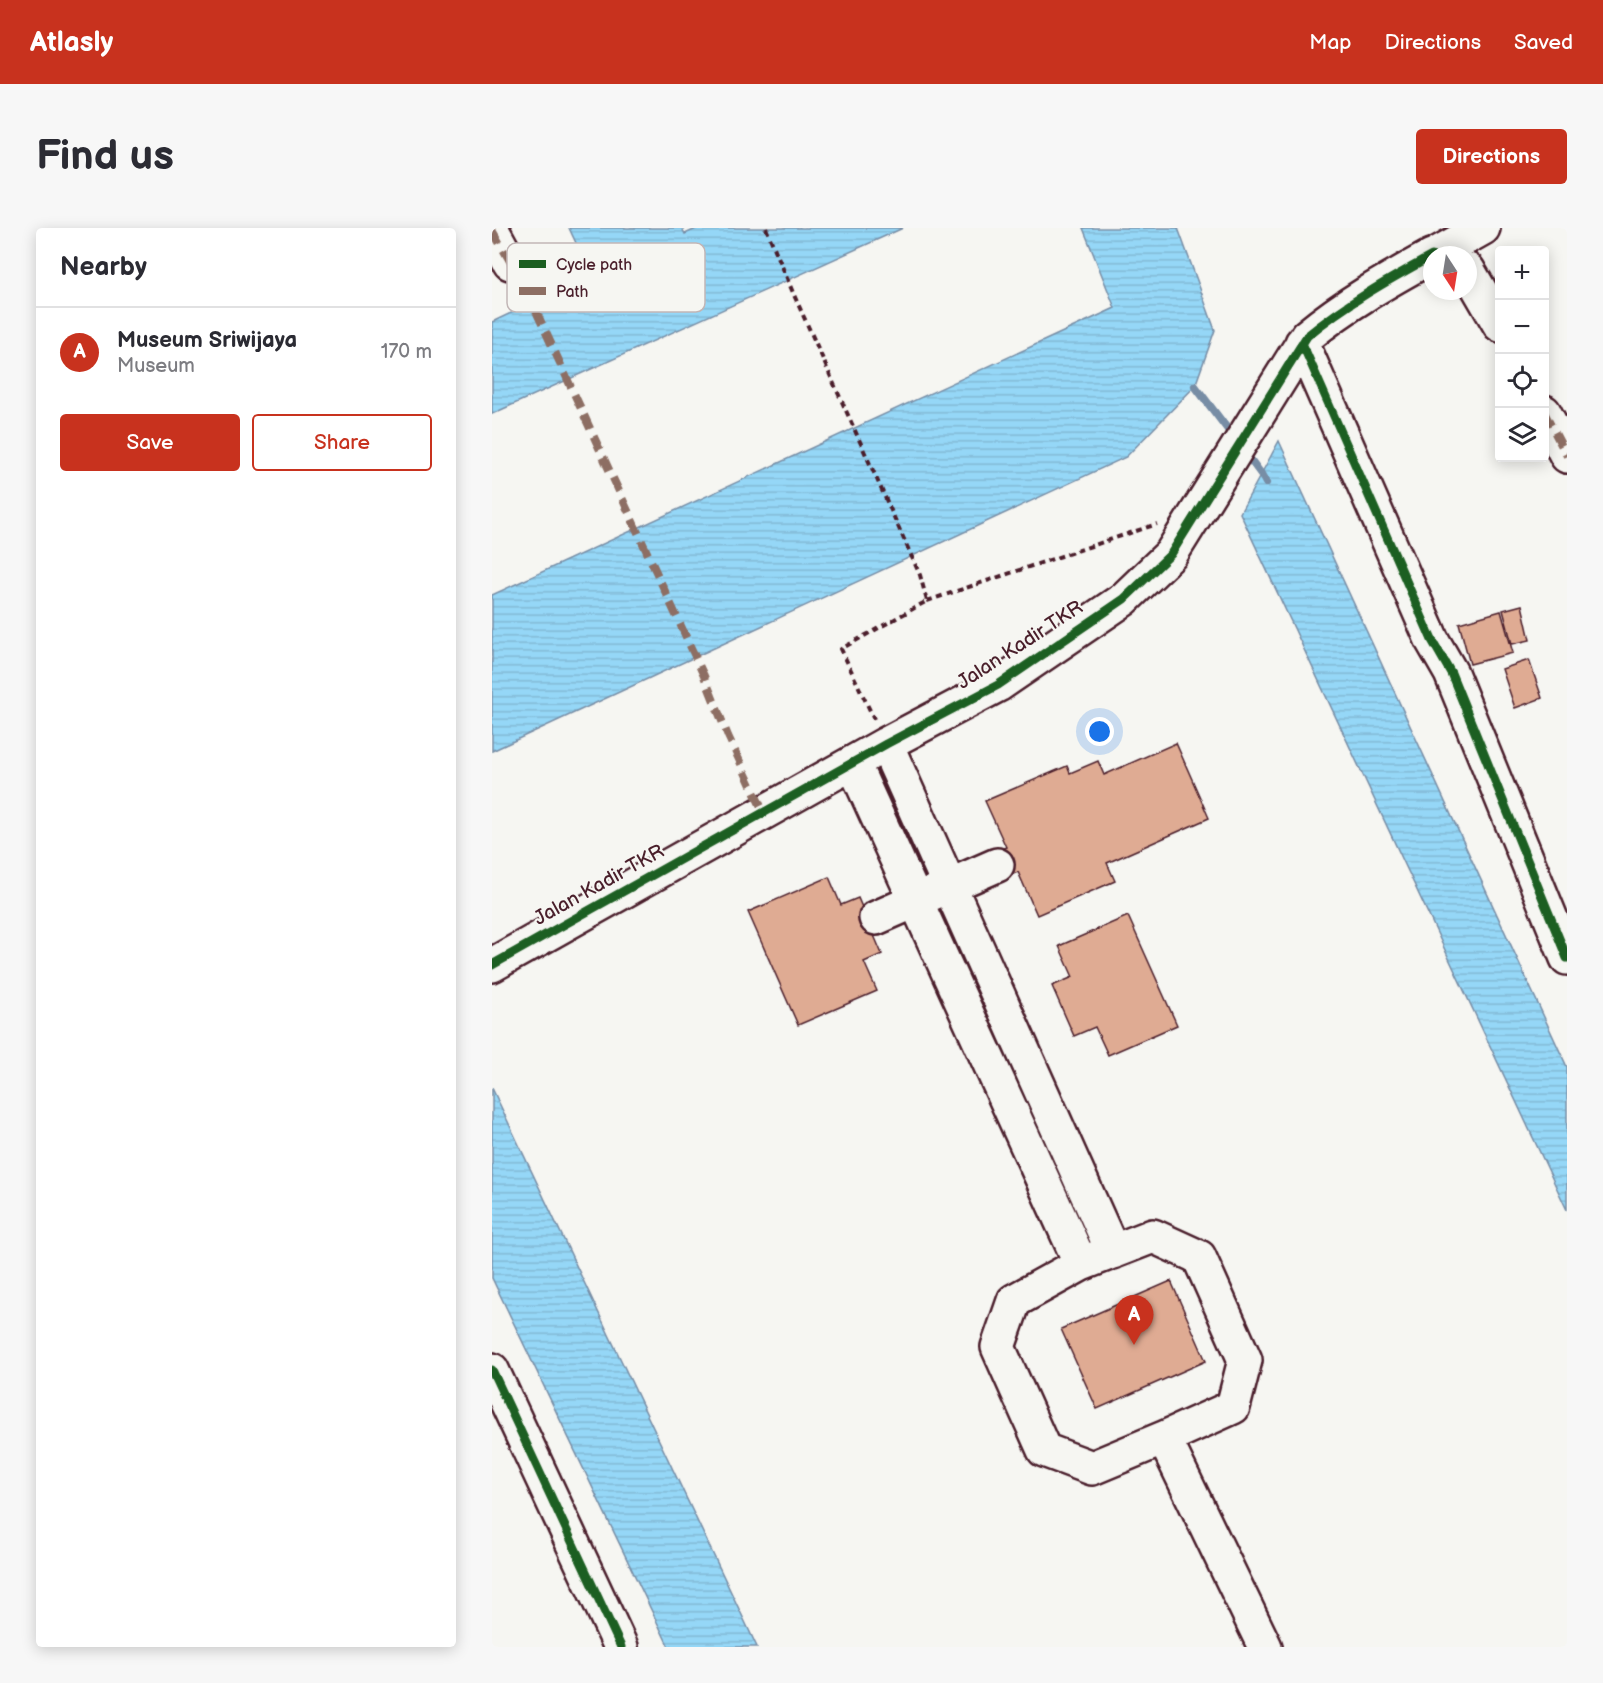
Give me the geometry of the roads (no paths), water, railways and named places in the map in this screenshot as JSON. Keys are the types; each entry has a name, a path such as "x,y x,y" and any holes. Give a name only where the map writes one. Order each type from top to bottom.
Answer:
{"street":[{"name":"Jalan Kadir TKR","path":"1462,246 1483,228"},
{"path":"492,230 507,258"},
{"name":"Jalan Kadir TKR","path":"492,965 886,744 998,685 1124,599 1171,554 1307,336 1334,314 1375,287 1423,267"},
{"path":"1477,293 1495,318"},
{"path":"1299,347 1432,640 1451,673 1563,941"},
{"path":"1549,420 1567,456"},
{"path":"886,744 1113,1252"},
{"path":"853,763 1081,1264"},
{"path":"876,918 997,866"},
{"path":"1153,1236 1199,1257 1245,1360 1233,1407 1092,1468 1044,1450 998,1347 1014,1301 1081,1264 1153,1236"},
{"path":"492,1370 621,1647"},
{"path":"1164,1438 1265,1647"}],"water":[{"path":"569,228 682,228 685,234 698,228 903,228 492,414 492,322 513,312 705,312 705,243 576,243"},
{"path":"1083,228 1178,228 1215,330 1195,386 1126,457 492,751 492,595 1115,308"},
{"path":"1279,441 1567,1067 1567,1210 1240,513"},
{"path":"492,1088 757,1647 669,1647 492,1278"}],"waterway":[{"path":"1195,386 1235,439"},
{"path":"1244,451 1266,483"}],"place":[{"name":"Museum Sriwijaya","path":"1134,1345"}]}
